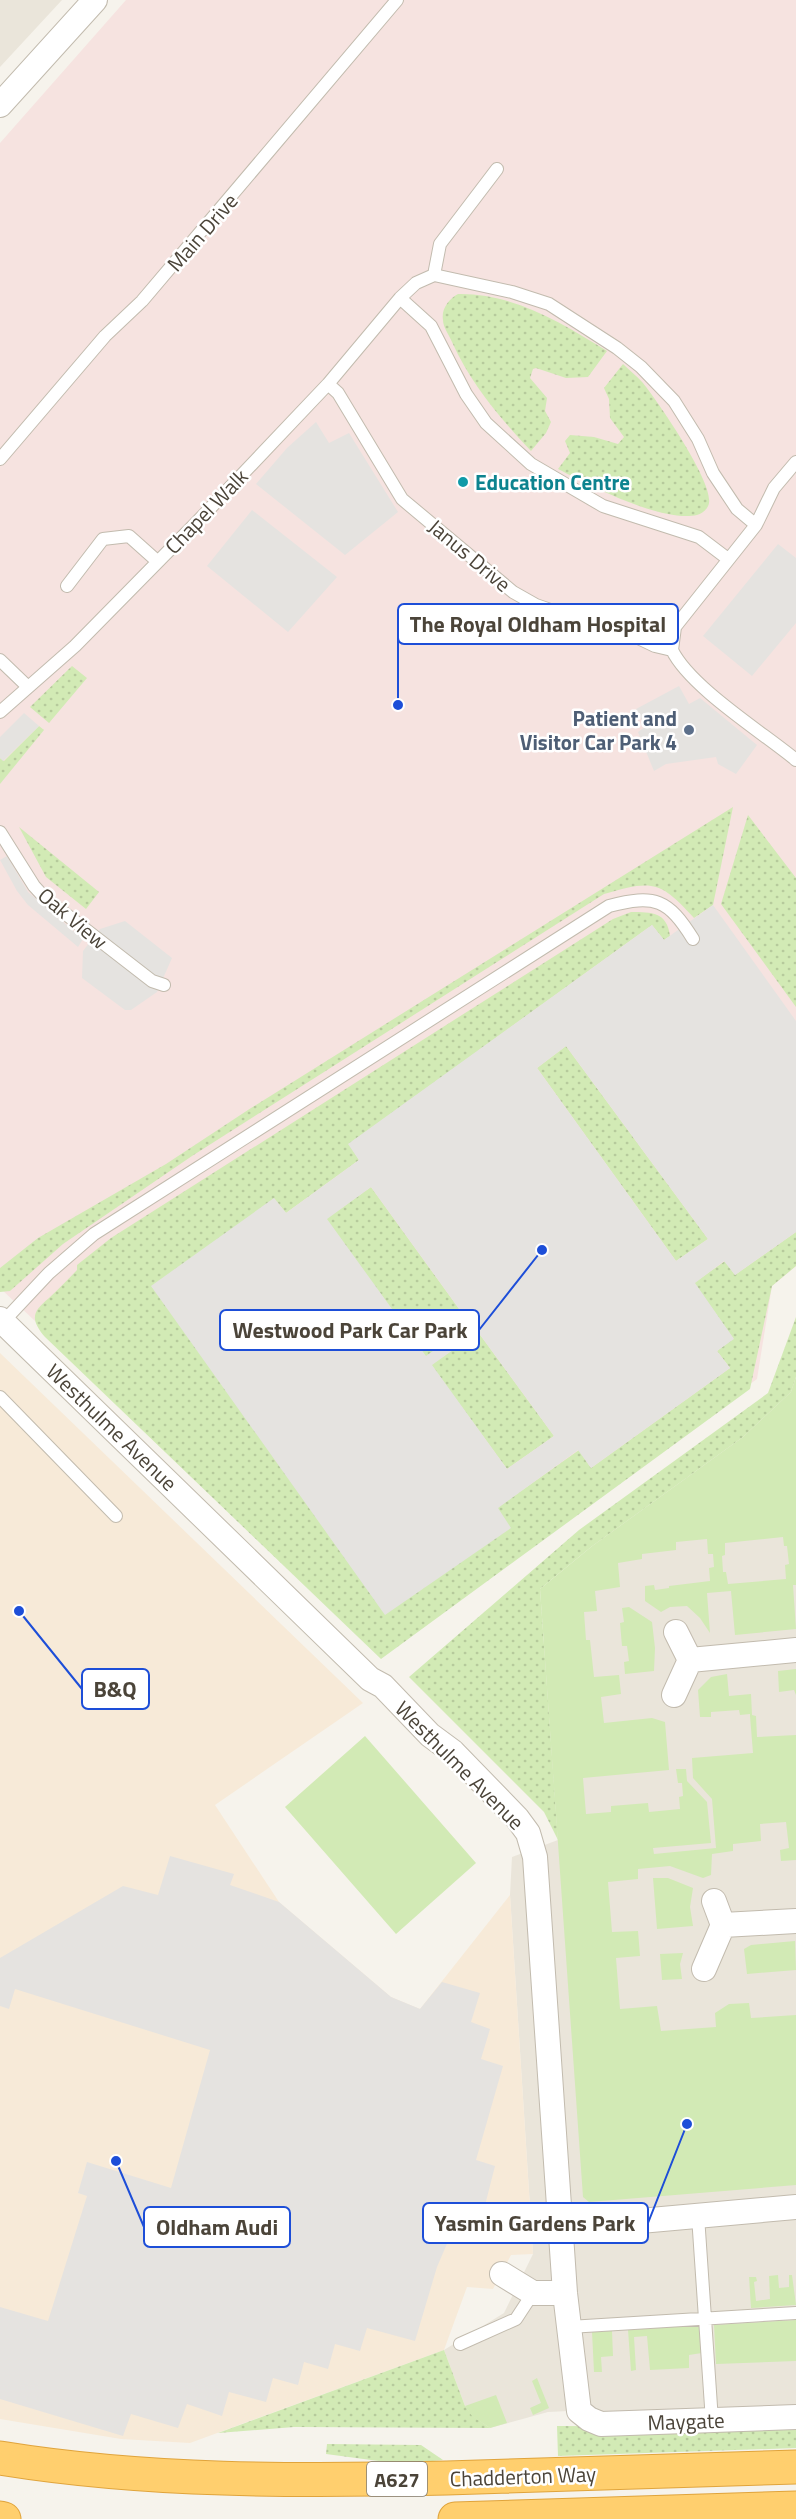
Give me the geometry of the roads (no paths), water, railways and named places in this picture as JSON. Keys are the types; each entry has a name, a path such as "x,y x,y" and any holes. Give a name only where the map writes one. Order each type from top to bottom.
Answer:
{"highway":[{"name":"Chadderton Way","path":"0,2458 65,2469 249,2480 389,2479 796,2467"},
{"name":"Chadderton Way","path":"455,2519 796,2508"}],"street":[{"path":"0,105 95,0"},
{"name":"Westhulme Avenue","path":"1,1320 370,1679 383,1686 430,1735 453,1752 517,1818 528,1833 535,1857 566,2293 579,2411"},
{"path":"676,1632 690,1660"},
{"path":"690,1660 796,1650"},
{"path":"674,1695 690,1660"},
{"path":"704,1969 723,1925 714,1901"},
{"path":"723,1925 796,1921"},
{"path":"562,2228 796,2207"},
{"path":"502,2274 533,2293 566,2293"},
{"name":"Maygate","path":"579,2411 589,2419 602,2424 796,2417"}],"lane":[{"name":"Main Drive","path":"0,459 105,336 150,292 398,0"},
{"path":"497,169 440,244 434,275 512,292 549,304 617,348 641,367 674,401 698,439 713,473 737,508 756,525"},
{"name":"Chapel Walk","path":"0,712 27,686 59,661 157,561 328,384 400,298 416,283 434,275"},
{"path":"400,298 431,326 466,394 486,423 531,464 603,506 699,537 728,559"},
{"name":"Janus Drive","path":"328,384 338,393 402,499 513,592 536,605 611,632 632,635 655,646 672,650"},
{"path":"796,462 774,488 756,525 675,627 672,650 676,659 720,701 796,760"},
{"path":"67,585 103,539 129,536 157,561"},
{"path":"0,660 27,686"},
{"name":"Oak View","path":"0,832 34,886 45,898 152,981 164,985"},
{"path":"1,1320 49,1273 94,1234 609,906 635,899 657,901 679,917 693,939"},
{"path":"0,1397 116,1516"},
{"path":"698,2216 707,2319 712,2421"},
{"path":"460,2344 516,2319 533,2293"},
{"path":"569,2327 796,2313"}],"place":[{"name":"Education Centre","path":"463,482"},
{"name":"The Royal Oldham Hospital","path":"398,705"},
{"name":"Patient and Visitor Car Park 4","path":"689,730"},
{"name":"Westwood Park Car Park","path":"542,1250"},
{"name":"B&Q","path":"19,1611"},
{"name":"Yasmin Gardens Park","path":"687,2124"},
{"name":"Oldham Audi","path":"116,2161"}]}
